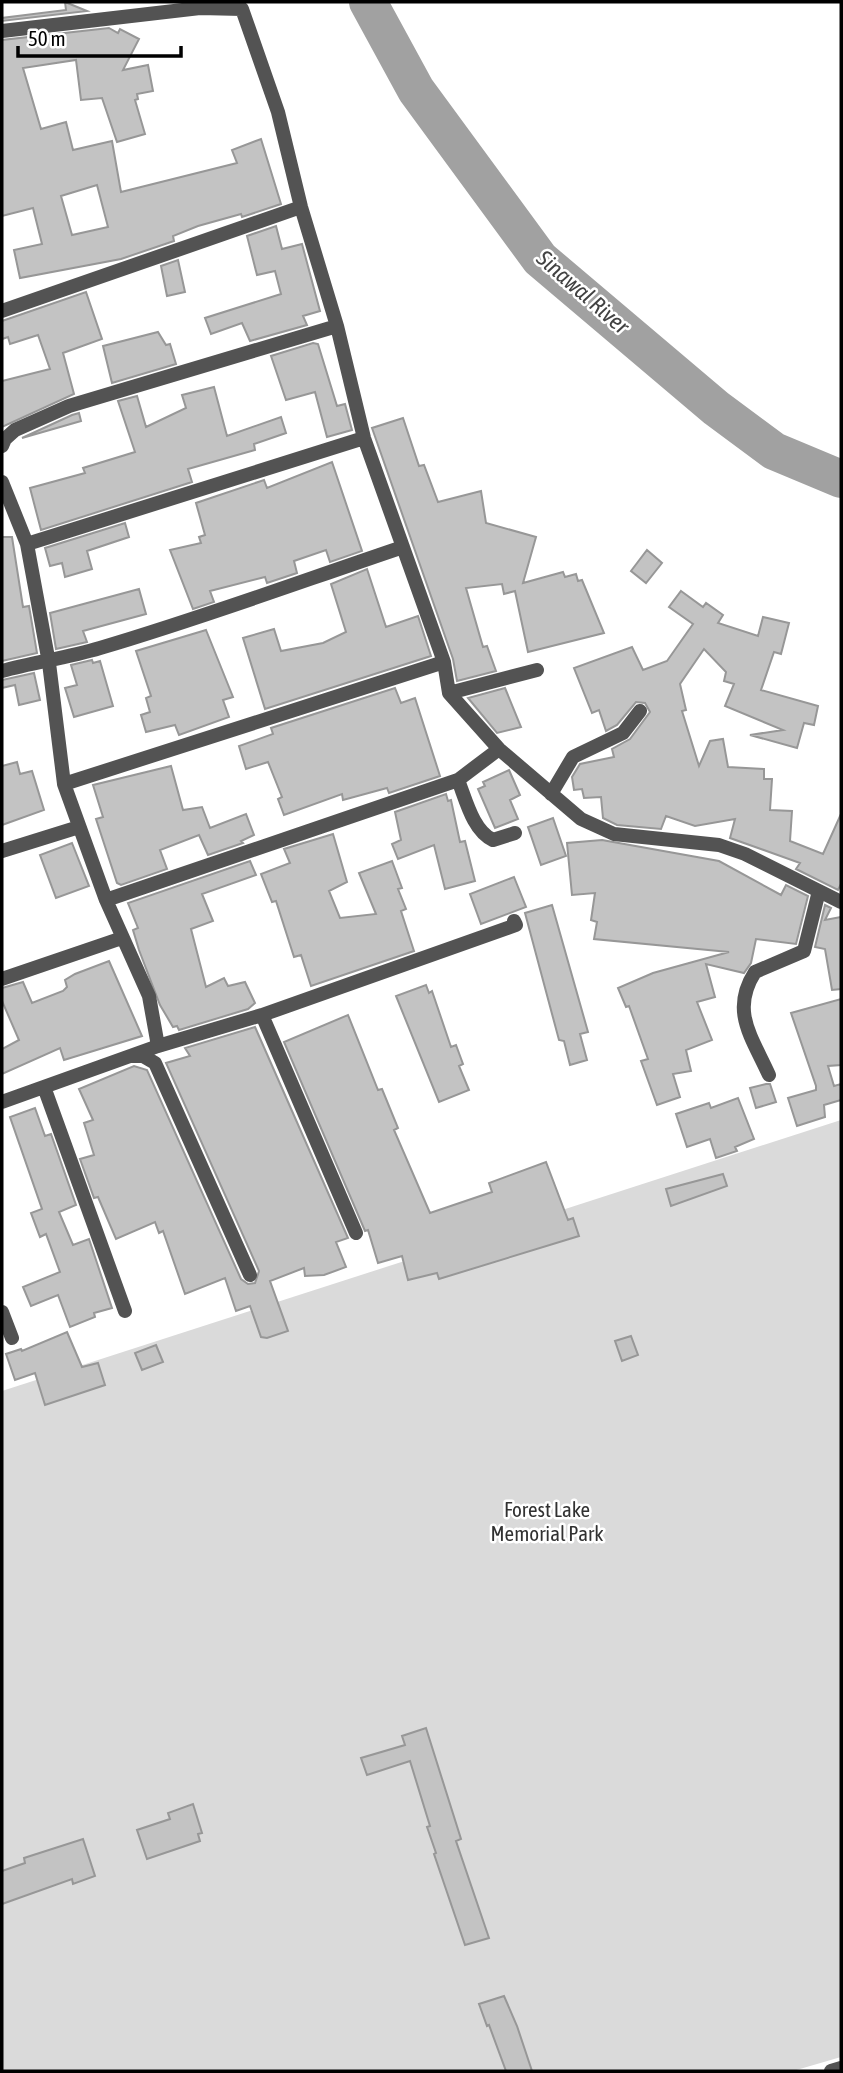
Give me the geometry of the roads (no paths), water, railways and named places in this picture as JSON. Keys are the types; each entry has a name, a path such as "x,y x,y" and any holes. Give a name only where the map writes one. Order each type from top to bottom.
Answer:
{"street":[{"path":"2,31 198,5 242,9 278,112 300,207 337,326 364,438 444,662 449,693 499,749 596,828 614,834 698,840 719,845 841,902"},
{"path":"2,311 300,207"},
{"path":"2,446 15,430 69,406 337,326"},
{"path":"27,544 364,438"},
{"path":"2,482 27,544 48,663 64,784 106,900 149,996 158,1046"},
{"path":"2,671 48,663 178,624 403,547"},
{"path":"64,784 444,662"},
{"path":"449,693 537,670"},
{"path":"551,794 573,757 624,733 640,711"},
{"path":"106,900 458,780 499,749"},
{"path":"458,780 475,821 485,837 494,840 515,833"},
{"path":"2,851 79,827"},
{"path":"769,1075 743,1019 743,998 755,972 804,951 819,891"},
{"path":"2,1102 158,1046 262,1015 516,925 514,921"},
{"path":"2,979 122,938"},
{"path":"262,1015 356,1233"},
{"path":"132,1056 143,1056 155,1063 250,1275"},
{"path":"44,1087 125,1311"},
{"path":"2,1312 12,1338"},
{"path":"831,2071 841,2068"}],"waterway":[{"name":"Sinawal River","path":"368,2 416,90 540,259 716,408 774,451 841,479"}],"park label":[{"name":"Forest Lake Memorial Park","path":"547,1522"}]}
